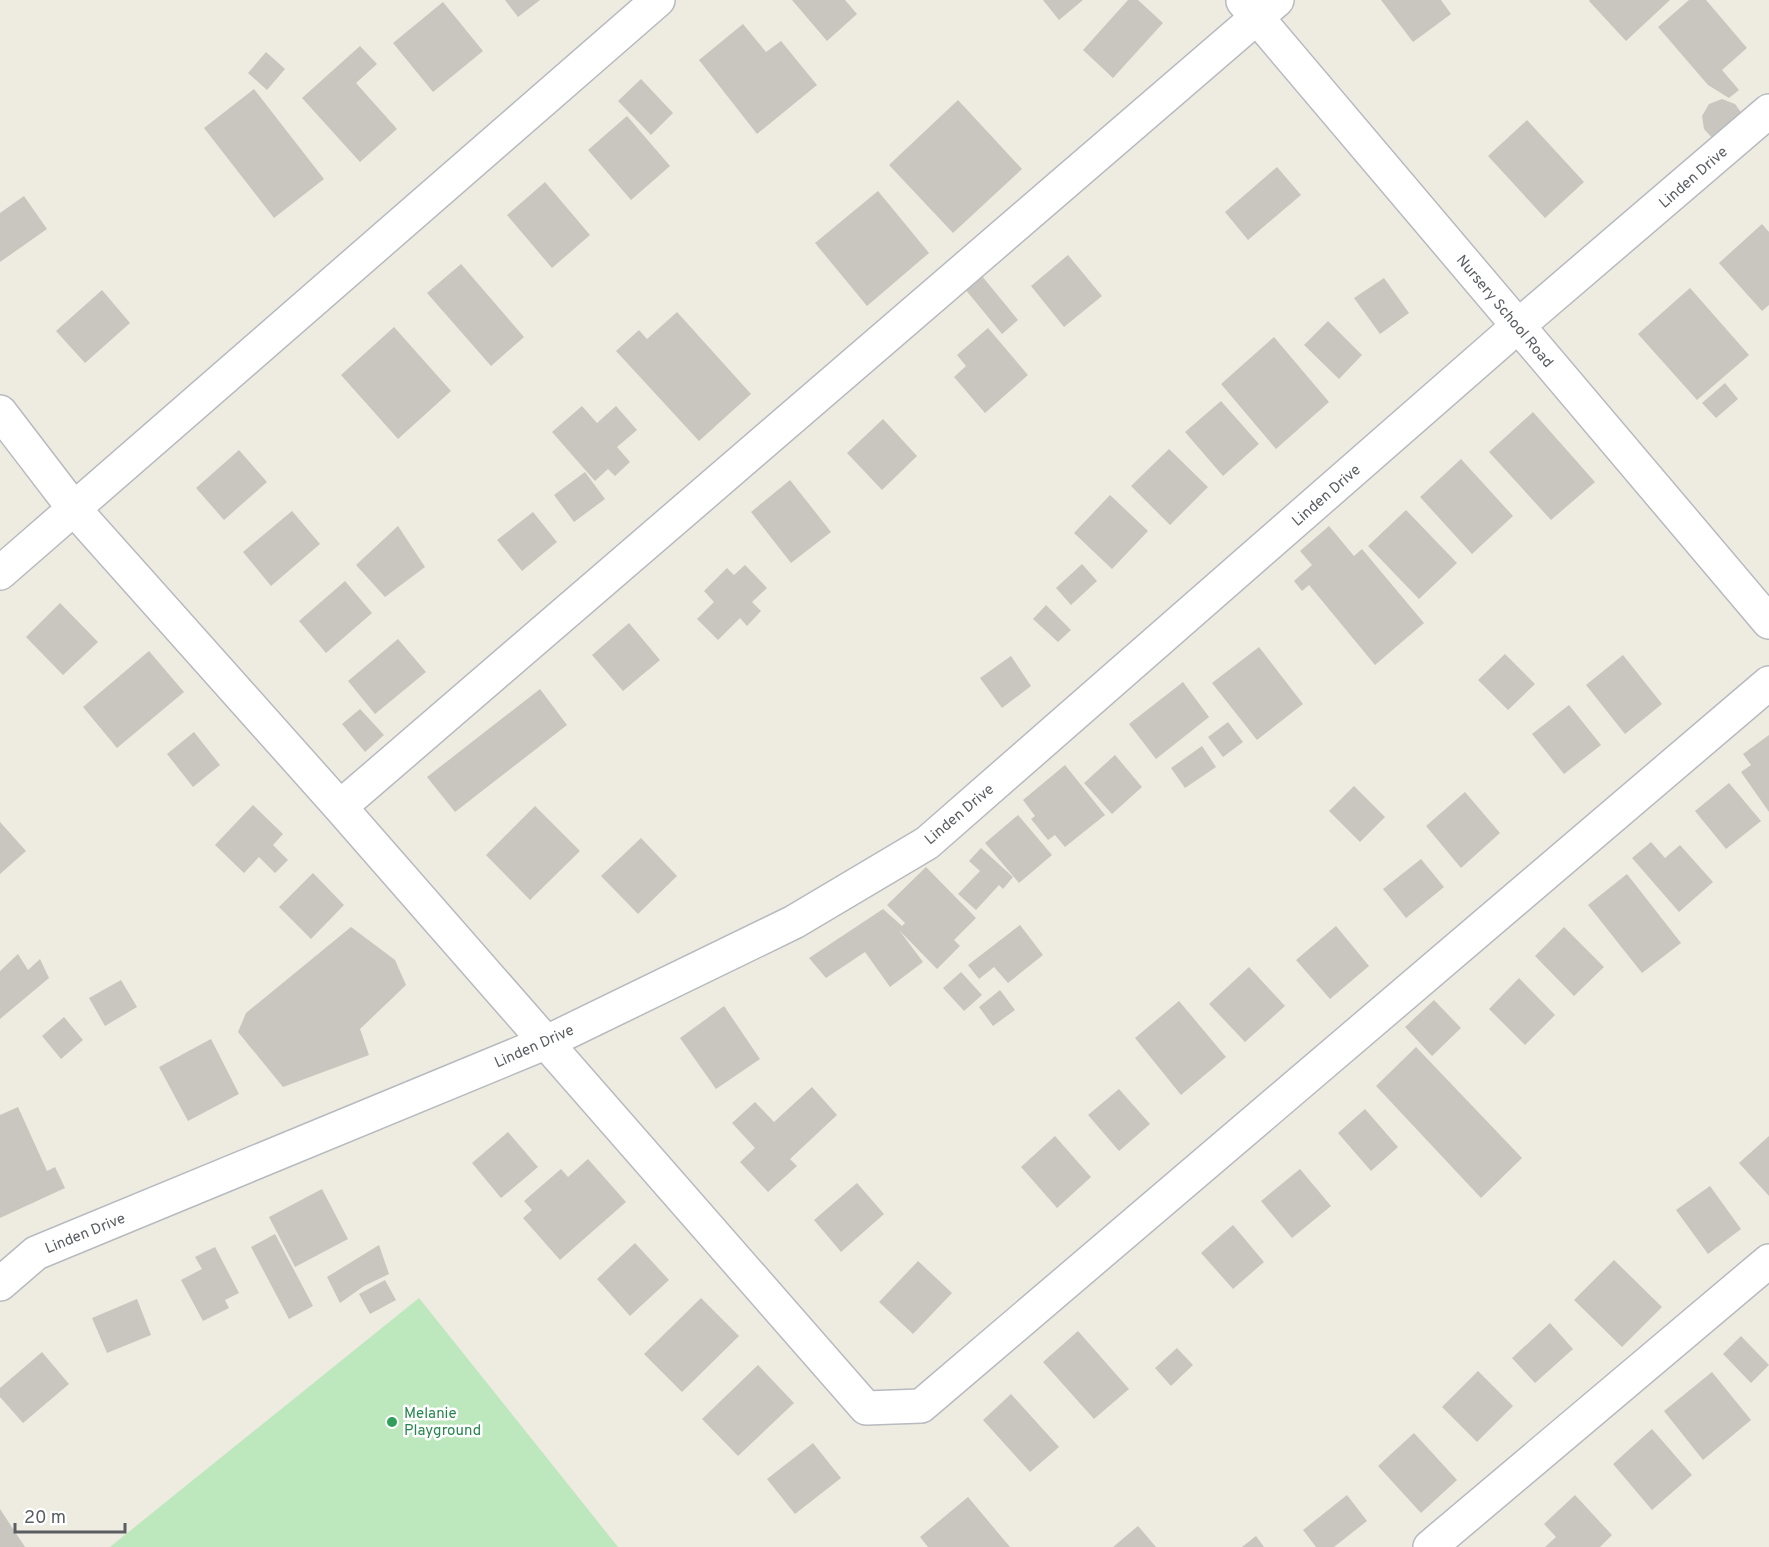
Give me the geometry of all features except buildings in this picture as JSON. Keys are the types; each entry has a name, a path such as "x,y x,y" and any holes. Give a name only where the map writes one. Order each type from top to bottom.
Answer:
{"street":[{"path":"0,573 658,0"},
{"path":"340,807 1258,6"},
{"name":"Nursery School Road","path":"1258,6 1518,326 1769,622"},
{"name":"Linden Drive","path":"0,1284 36,1253 547,1042 794,922 927,843 1518,326 1769,111"},
{"path":"0,412 75,510 547,1042 866,1408 921,1406 1769,683"},
{"path":"1430,1547 1769,1261"}],"green space":[{"name":"Melanie Playground","path":"419,1298 618,1547 110,1547"}],"place":[{"name":"Melanie Playground","path":"392,1422"}]}
